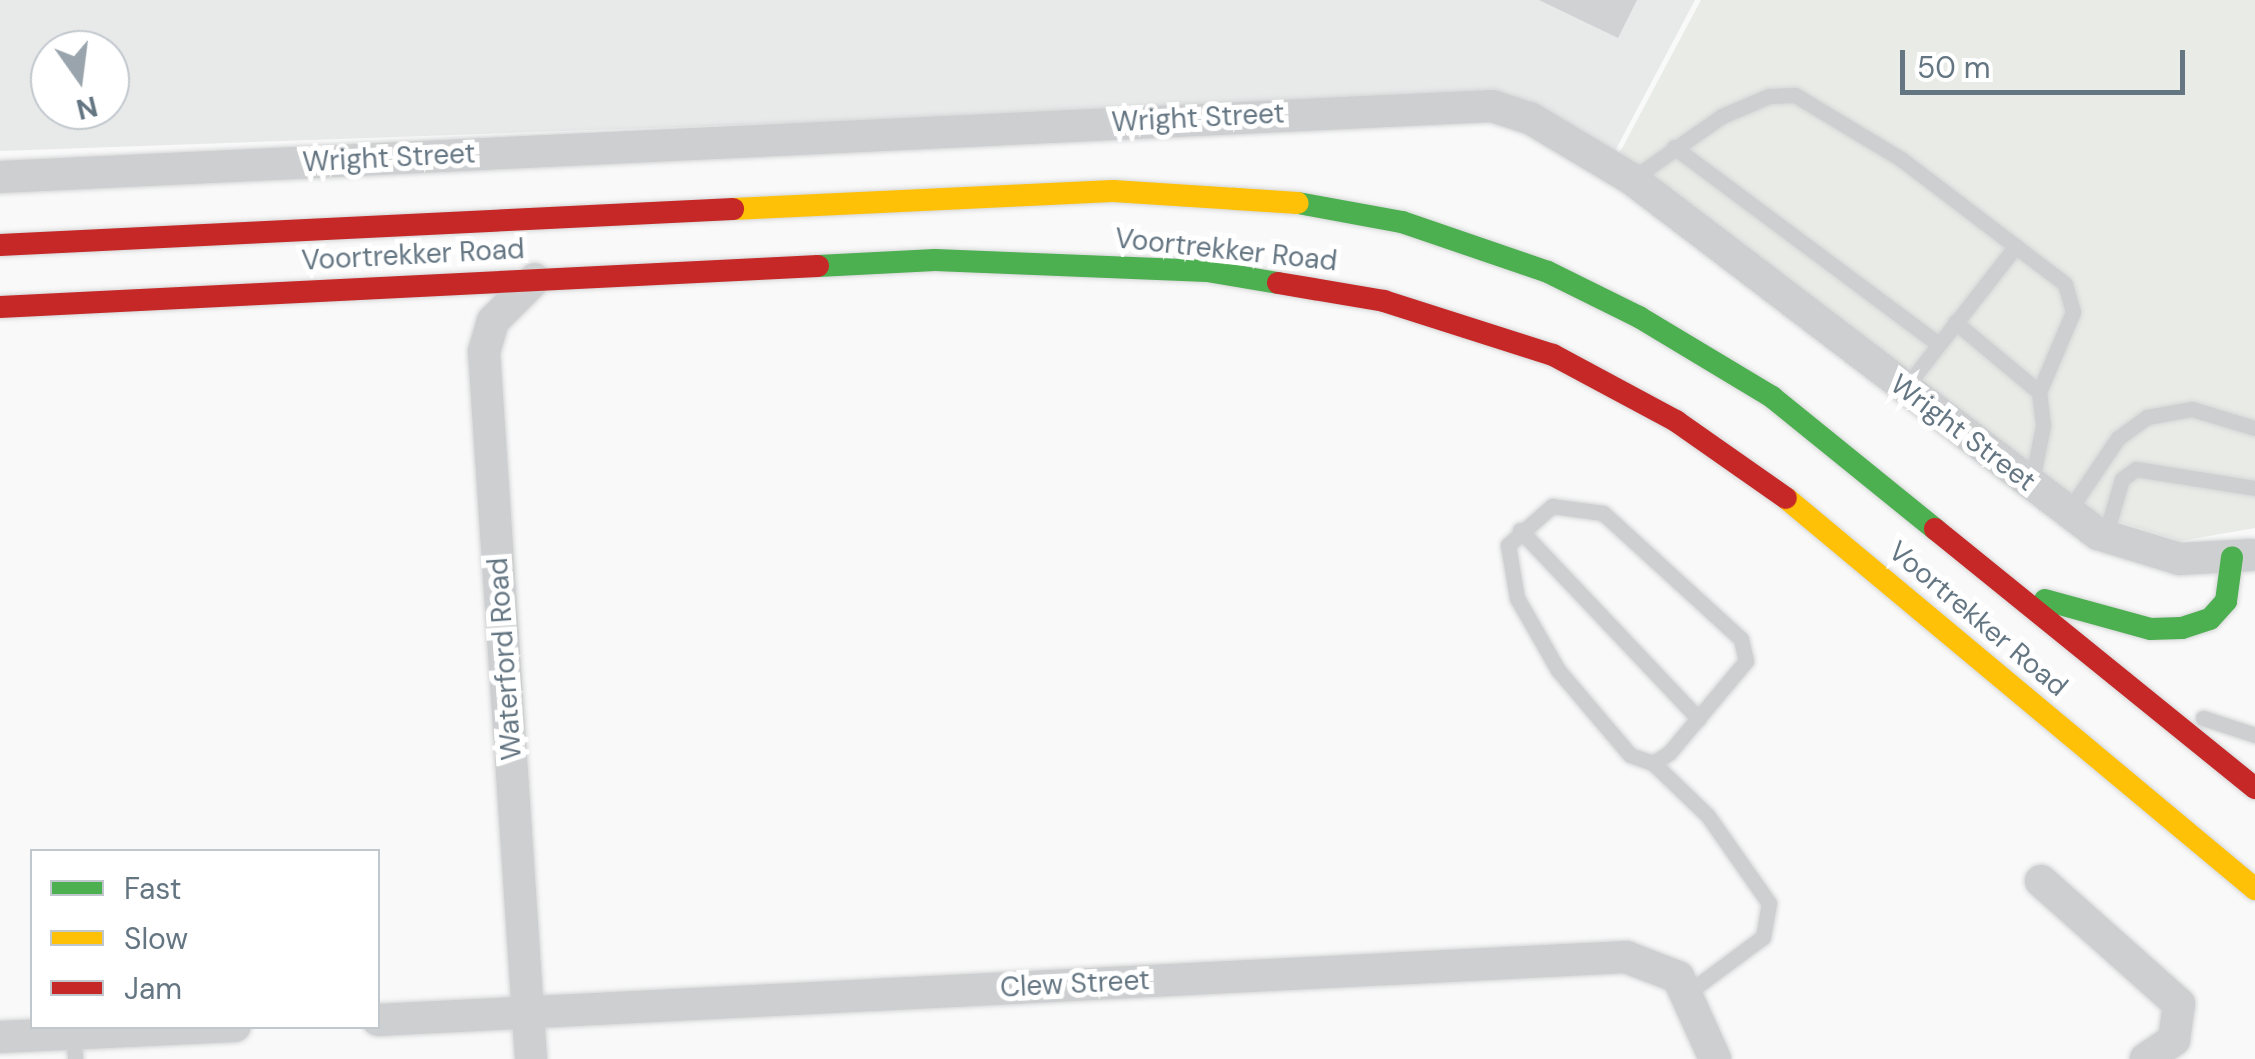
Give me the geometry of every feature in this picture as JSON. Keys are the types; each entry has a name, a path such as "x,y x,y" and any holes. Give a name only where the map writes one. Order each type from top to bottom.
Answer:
{"main road":[{"name":"Voortrekker Road","path":"0,245 1113,191 1265,197 1358,212 1501,252 1664,330 1808,422 2255,788"},
{"name":"Voortrekker Road","path":"0,306 935,260 1134,267 1276,280 1481,327 1592,374 1757,474 2255,888"},
{"path":"2020,592 2150,630 2182,628 2210,618 2226,602 2244,555"}],"street":[{"name":"Wright Street","path":"0,176 1439,104 1492,106 1530,118 1632,179 2031,485 2105,537 2180,560 2244,555"},
{"name":"Waterford Road","path":"531,1059 484,352 493,321 536,278"},
{"path":"2041,880 2179,1004 2174,1040 2146,1059"},
{"name":"Clew Street","path":"380,1020 1603,957 1663,968 1689,992"},
{"path":"1689,992 1716,1059"},
{"path":"0,1037 74,1046 211,1029"}],"lane":[{"path":"1632,179 1674,147 1747,104 1795,95 1901,158 2016,246 2065,284 2074,302 2038,392 2043,426 2031,485"},
{"path":"1674,147 1938,344"},
{"path":"1905,388 2016,246"},
{"path":"1955,322 2038,392"},
{"path":"2068,512 2118,438 2147,418 2192,409 2255,428"},
{"path":"2105,537 2122,479 2136,468 2255,488"},
{"path":"1652,763 1699,718 1746,660 1741,639 1603,514 1552,506 1520,530 1508,545 1508,572 1558,670 1630,754 1652,763 1708,816 1769,903 1763,937 1689,992"},
{"path":"1520,530 1699,718"},
{"path":"2148,697 2255,735"}],"shaded area":[{"path":"0,0 1695,0 1606,168 1495,89 1183,109 0,151"},
{"path":"1701,0 2255,0 2255,528 2180,541 2080,509 1611,169"}],"building":[{"path":"1539,0 1637,0 1618,38"}],"traffic: fast":[{"path":"1298,203 1402,222 1548,272 1639,317 1772,397 1935,529"},
{"path":"818,266 935,260 1207,271 1278,283"},
{"path":"2045,600 2150,629 2182,628 2210,619 2226,601 2232,557"}],"traffic: slow":[{"path":"733,209 1113,191 1298,203"},
{"path":"1786,498 2255,889"}],"traffic: jam":[{"path":"0,245 733,209"},
{"path":"0,307 818,266"},
{"path":"1278,283 1384,301 1553,355 1676,421 1786,498"},
{"path":"1935,529 2255,788"}]}
